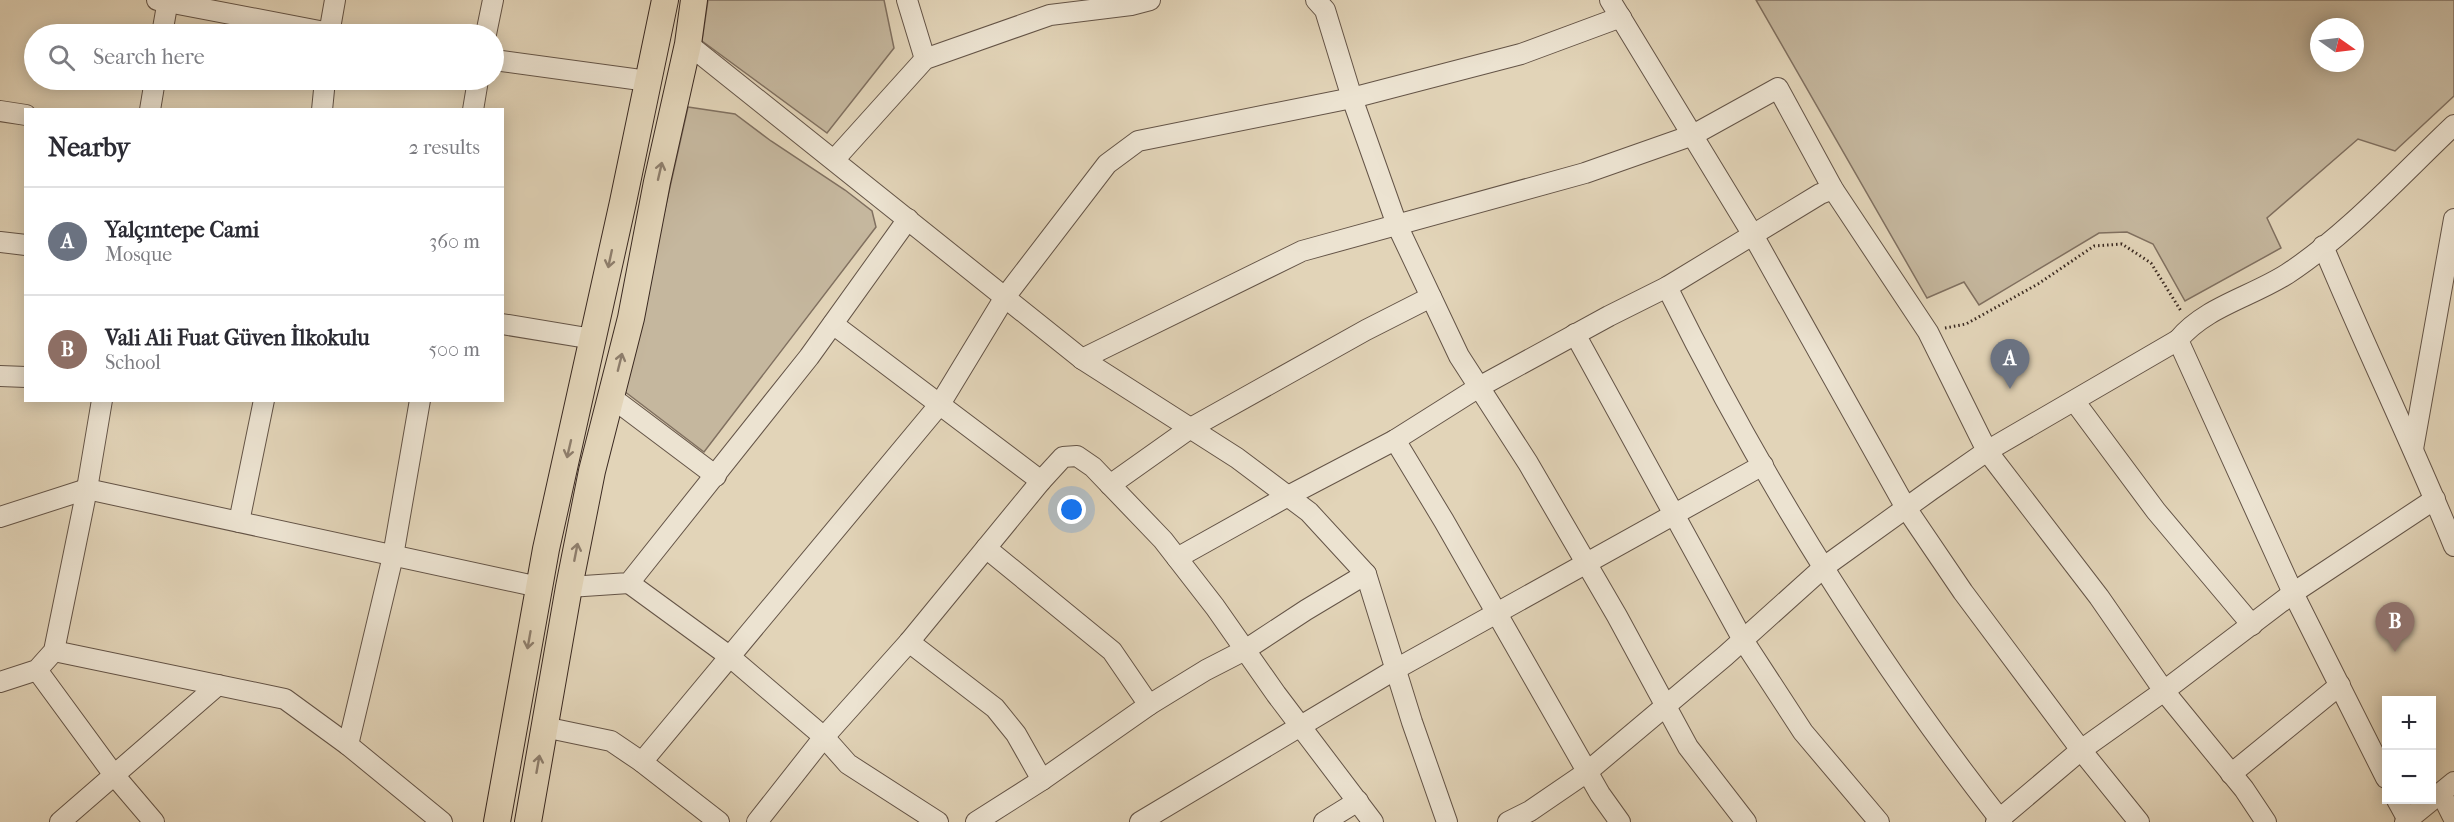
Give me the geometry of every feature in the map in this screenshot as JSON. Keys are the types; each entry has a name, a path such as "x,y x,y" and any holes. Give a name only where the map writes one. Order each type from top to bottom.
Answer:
{"main road":[{"path":"497,822 539,587 665,0"},
{"path":"528,822 569,587 592,471 631,318 657,182 688,44 694,0"}],"street":[{"path":"332,24 335,0"},
{"path":"488,24 493,0"},
{"path":"907,0 925,59"},
{"path":"834,160 925,59 1050,15 1082,0"},
{"path":"1050,15 1131,5 1150,0"},
{"path":"1316,0 1325,10 1352,98 1397,225 1459,356 1528,463 1688,747 1746,822"},
{"path":"1610,0 1753,235 1906,508 1963,592 2081,750 2139,822"},
{"path":"163,24 164,1 275,24"},
{"path":"642,762 940,404 1005,297 1107,164 1138,141 1352,98 1521,54 1621,17"},
{"path":"688,44 1082,359 1237,458 1309,512 1366,574 1447,822"},
{"path":"504,61 648,81"},
{"path":"1082,359 1302,251 1585,173 1693,135 1778,88 1833,189 1928,332 1987,451 2099,597 2164,691 2231,774 2266,822"},
{"path":"150,108 153,90"},
{"path":"322,108 324,90"},
{"path":"473,108 476,90"},
{"path":"0,111 24,115"},
{"path":"1508,822 1532,816 1743,640 1824,567 1906,508 1987,451 2075,402 2184,332 2286,274 2323,246 2454,125"},
{"path":"1177,558 1288,496 1395,441 1479,387 1666,287 1820,194 1833,189"},
{"path":"629,583 716,476 834,324 908,219"},
{"path":"2413,449 2454,219"},
{"path":"0,242 24,245"},
{"path":"2323,246 2361,338 2413,449 2454,546"},
{"path":"1666,287 1713,380 1863,631 1999,821 2081,750 2164,691 2293,593 2435,499"},
{"path":"1110,485 1190,429 1356,336 1431,297"},
{"path":"504,324 593,339"},
{"path":"834,324 1041,481"},
{"path":"2184,332 2293,593 2382,770"},
{"path":"1575,334 1743,640 1803,732 1880,822"},
{"path":"0,376 24,377"},
{"path":"610,397 716,476"},
{"path":"0,682 37,670 54,651 87,489 102,402"},
{"path":"239,522 264,402"},
{"path":"348,745 393,556 420,402"},
{"path":"2075,402 2156,511 2252,625"},
{"path":"1395,441 1587,772 1620,822"},
{"path":"756,822 824,736 909,642 1041,481 1063,457 1077,456 1092,466 1177,558 1373,822"},
{"path":"1140,822 1396,669 1763,465"},
{"path":"0,517 87,489 539,587"},
{"path":"986,548 1112,651 1149,705"},
{"path":"976,822 1042,780 1149,705 1206,670 1245,650 1366,574"},
{"path":"569,587 629,583 729,656 824,736 848,764 938,822"},
{"path":"909,642 995,708 1016,734 1042,780"},
{"path":"54,651 285,699 348,745 442,822"},
{"path":"37,670 114,775 154,822"},
{"path":"60,822 218,685"},
{"path":"2231,774 2340,685"},
{"path":"544,726 611,741 642,762 719,822"},
{"path":"2399,804 2407,821 2448,788 2454,819"},
{"path":"1324,822 1358,801"}],"path":[{"path":"1928,332 1966,324 2038,284 2094,246 2122,244 2151,264 2184,332"}],"shaded area":[{"path":"708,0 884,0 894,48 827,133 702,41"},
{"path":"1756,0 2454,0 2454,96 2395,151 2358,139 2267,218 2281,248 2185,301 2153,244 2127,232 2099,233 1979,305 1964,282 1927,298"},
{"path":"688,107 735,114 872,211 876,227 704,452 624,391"}],"place":[{"name":"Yalçıntepe Cami","path":"2010,389"},
{"name":"Vali Ali Fuat Güven İlkokulu","path":"2395,652"}]}
